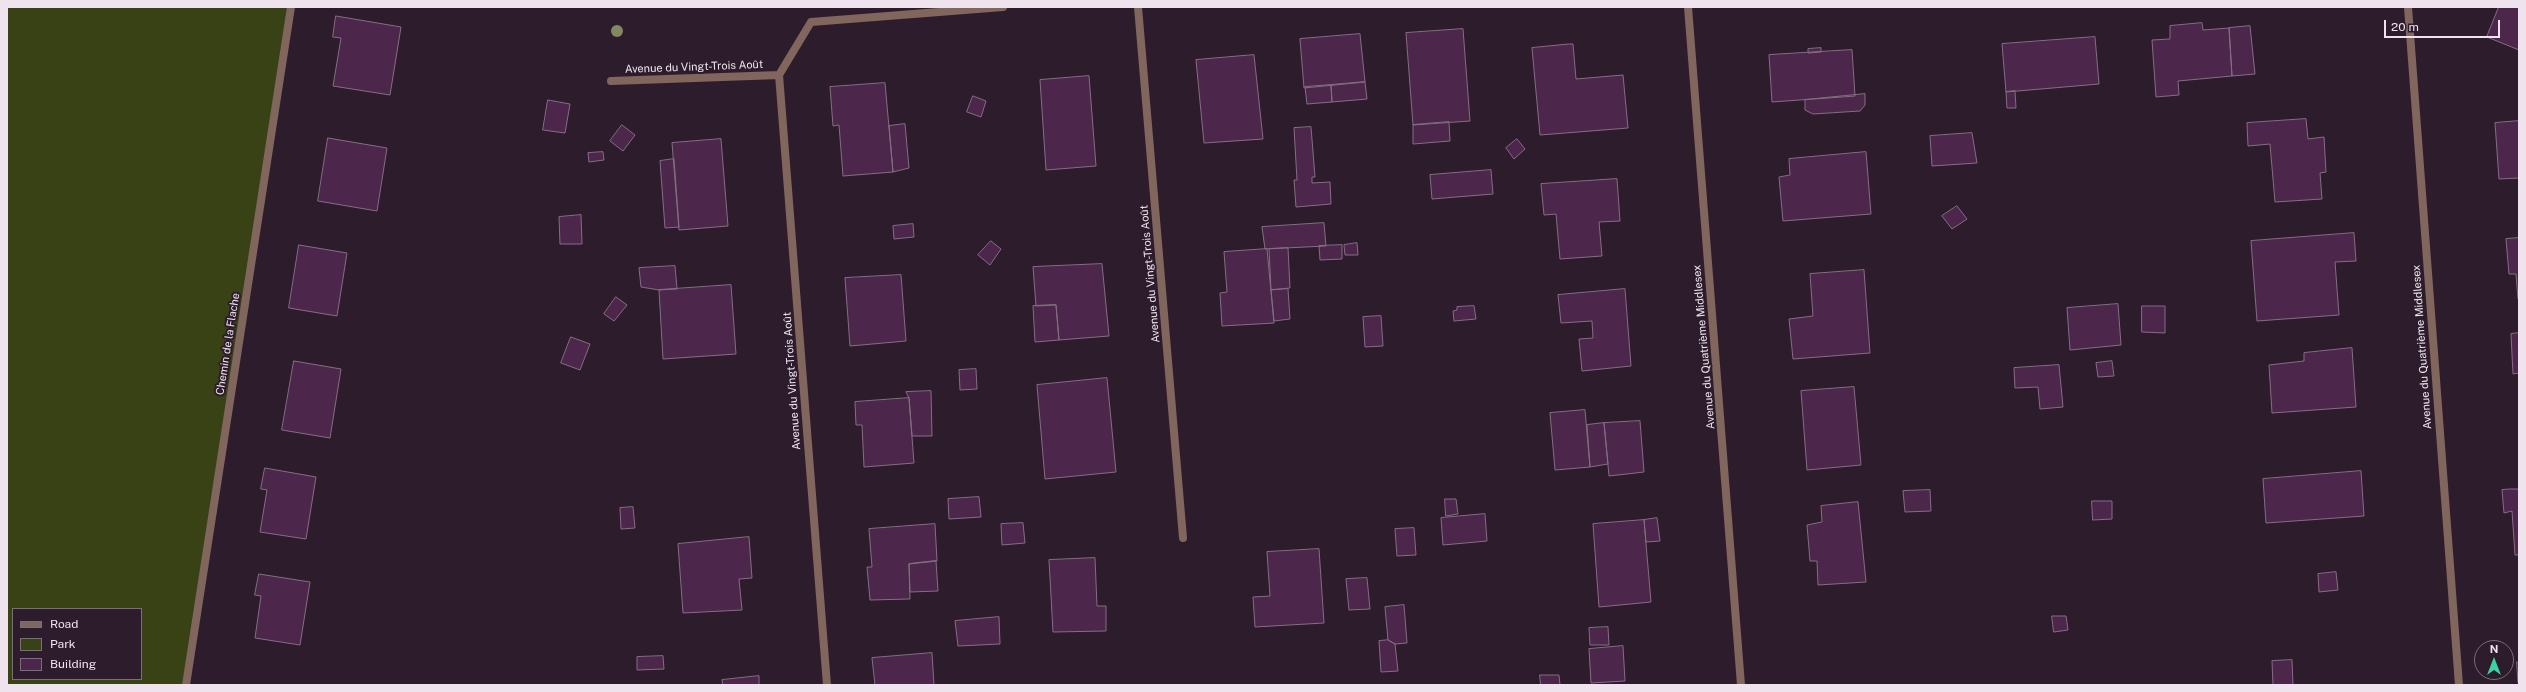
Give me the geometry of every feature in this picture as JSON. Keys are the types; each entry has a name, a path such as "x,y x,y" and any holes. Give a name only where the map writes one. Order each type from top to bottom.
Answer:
{"street":[{"name":"Chemin de la Flache","path":"186,685 292,7"},
{"name":"Avenue du Vingt-Trois Août","path":"827,685 779,75 811,22 1003,7"},
{"name":"Avenue du Vingt-Trois Août","path":"1138,7 1183,538"},
{"name":"Avenue du Quatrième Middlesex","path":"1688,7 1741,685"},
{"name":"Avenue du Quatrième Middlesex","path":"2408,7 2459,685"},
{"name":"Avenue du Vingt-Trois Août","path":"611,81 779,75"}],"green space":[{"path":"7,7 291,7 186,685 7,685"}],"building":[{"path":"2499,7 2519,7 2519,50 2487,37"},
{"path":"336,16 401,27 390,95 333,86 341,38 333,37"},
{"path":"2202,23 2203,30 2229,28 2232,76 2178,81 2179,95 2156,97 2152,40 2170,39 2170,26"},
{"path":"2250,26 2255,74 2232,76 2229,28"},
{"path":"1463,29 1470,121 1413,125 1406,33"},
{"path":"1360,34 1365,82 1304,88 1300,39"},
{"path":"2095,37 2099,84 2006,92 2002,44"},
{"path":"1573,44 1576,79 1623,75 1628,128 1540,135 1532,48"},
{"path":"1821,48 1821,52 1808,53 1808,49"},
{"path":"1852,50 1855,96 1772,102 1769,55"},
{"path":"1254,55 1263,139 1204,143 1196,60"},
{"path":"1089,76 1096,166 1046,170 1040,80"},
{"path":"1365,82 1367,99 1332,102 1331,85"},
{"path":"885,83 893,172 843,176 839,125 833,126 830,87"},
{"path":"1331,85 1332,102 1307,104 1305,87"},
{"path":"2015,91 2016,108 2007,108 2006,92"},
{"path":"1865,94 1865,105 1860,111 1813,114 1805,110 1805,100"},
{"path":"973,96 986,101 981,117 967,112"},
{"path":"548,100 570,104 565,133 543,130"},
{"path":"2306,119 2308,139 2324,137 2326,172 2320,173 2322,199 2275,202 2270,144 2248,146 2247,123"},
{"path":"2519,121 2519,178 2499,179 2495,123"},
{"path":"1449,122 1450,141 1413,144 1413,125"},
{"path":"905,124 909,168 893,172 889,126"},
{"path":"622,125 635,135 623,151 610,141"},
{"path":"1311,127 1315,177 1312,177 1312,183 1330,182 1331,204 1296,207 1294,180 1297,180 1294,128"},
{"path":"1972,133 1977,163 1932,166 1930,136"},
{"path":"328,138 387,148 377,211 318,201"},
{"path":"721,139 728,226 679,230 672,143"},
{"path":"1517,139 1525,149 1514,159 1506,148"},
{"path":"603,152 604,160 589,162 588,153"},
{"path":"1866,152 1871,214 1783,221 1779,177 1790,175 1789,159"},
{"path":"674,159 679,227 665,228 660,161"},
{"path":"1491,170 1493,194 1432,199 1430,175"},
{"path":"1617,179 1620,221 1599,222 1602,256 1560,259 1556,214 1544,215 1541,184"},
{"path":"1957,206 1967,219 1952,229 1942,216"},
{"path":"581,215 582,244 560,244 559,217"},
{"path":"1324,223 1326,246 1265,249 1262,227"},
{"path":"913,224 914,237 894,239 893,226"},
{"path":"2354,233 2356,261 2335,262 2339,315 2257,321 2251,241"},
{"path":"2519,238 2518,299 2516,274 2509,274 2506,239"},
{"path":"991,241 1001,249 990,265 978,255"},
{"path":"1357,243 1358,255 1345,255 1344,245"},
{"path":"299,245 347,253 337,316 289,308"},
{"path":"1342,245 1342,259 1320,260 1319,246"},
{"path":"1288,248 1290,288 1271,290 1269,249"},
{"path":"1267,249 1274,323 1222,326 1220,293 1227,292 1224,252"},
{"path":"1102,264 1109,336 1059,340 1056,305 1036,306 1033,267"},
{"path":"675,266 677,289 659,290 641,287 639,268"},
{"path":"1864,270 1870,353 1793,359 1789,319 1813,316 1810,274"},
{"path":"901,275 906,341 850,346 845,278"},
{"path":"731,285 736,354 663,359 659,290"},
{"path":"1288,289 1290,319 1274,321 1271,290"},
{"path":"1625,289 1631,366 1582,371 1579,339 1593,338 1592,321 1561,323 1558,295"},
{"path":"616,297 627,305 614,321 604,314"},
{"path":"2118,304 2121,345 2070,350 2067,308"},
{"path":"1056,305 1059,340 1035,342 1033,306"},
{"path":"1474,306 1476,319 1454,321 1453,311 1457,310 1457,307"},
{"path":"2142,306 2165,306 2165,333 2142,332"},
{"path":"1381,316 1383,346 1365,347 1363,317"},
{"path":"2519,333 2519,373 2513,374 2511,334"},
{"path":"571,337 590,344 580,370 561,363"},
{"path":"2352,348 2356,407 2272,413 2269,365 2304,361 2304,353"},
{"path":"294,361 341,369 330,438 282,430"},
{"path":"2112,361 2114,376 2098,377 2096,363"},
{"path":"2059,365 2063,407 2040,409 2038,387 2015,388 2014,368"},
{"path":"976,369 977,389 960,390 959,370"},
{"path":"1107,378 1116,472 1045,479 1037,385"},
{"path":"1854,387 1861,465 1807,470 1801,391"},
{"path":"931,391 932,436 912,436 909,398 906,392"},
{"path":"909,398 914,463 864,467 862,425 856,425 855,402"},
{"path":"1585,410 1590,467 1555,470 1550,413"},
{"path":"1640,421 1644,472 1609,476 1604,423"},
{"path":"1604,423 1608,464 1590,467 1587,425"},
{"path":"265,468 316,477 306,539 260,532 267,490 261,489"},
{"path":"2361,471 2364,516 2266,523 2263,479"},
{"path":"2519,489 2519,555 2515,555 2512,511 2504,513 2502,490"},
{"path":"1930,490 1931,511 1905,512 1903,491"},
{"path":"979,497 981,517 949,519 948,499"},
{"path":"1445,499 1456,499 1458,514 1446,516"},
{"path":"2092,501 2112,501 2112,519 2093,520"},
{"path":"1858,502 1866,582 1818,585 1817,561 1810,561 1807,525 1822,522 1821,506"},
{"path":"633,507 635,528 621,529 620,508"},
{"path":"1485,514 1487,541 1443,545 1441,518"},
{"path":"1657,518 1660,541 1646,542 1644,520"},
{"path":"1644,520 1651,602 1599,607 1593,524"},
{"path":"1023,523 1025,543 1002,545 1001,524"},
{"path":"935,524 937,561 909,564 910,599 870,600 867,567 872,567 869,529"},
{"path":"1414,528 1416,555 1397,556 1395,529"},
{"path":"749,537 752,578 739,579 742,610 683,613 678,544"},
{"path":"1319,549 1324,623 1255,627 1253,597 1270,596 1267,552"},
{"path":"1095,558 1097,606 1106,606 1106,631 1053,632 1049,560"},
{"path":"936,561 938,591 910,592 909,564"},
{"path":"2336,572 2338,590 2319,592 2318,574"},
{"path":"259,574 310,582 300,645 255,638 261,596 255,595"},
{"path":"1367,578 1370,609 1349,610 1346,579"},
{"path":"1404,605 1407,643 1395,644 1388,640 1385,607"},
{"path":"2052,616 2066,616 2068,630 2054,632"},
{"path":"999,617 1000,644 958,646 955,621"},
{"path":"1608,627 1609,645 1590,645 1589,628"},
{"path":"1388,640 1395,644 1398,671 1381,672 1379,641"},
{"path":"1623,646 1625,681 1591,683 1589,649"},
{"path":"932,653 934,685 875,685 872,658"},
{"path":"663,656 664,669 637,670 637,657"},
{"path":"2292,660 2293,685 2273,685 2272,661"},
{"path":"2517,662 2519,662 2519,685 2518,682"},
{"path":"1540,675 1559,675 1560,685 1541,685"},
{"path":"759,676 759,685 723,685 722,680"}]}
